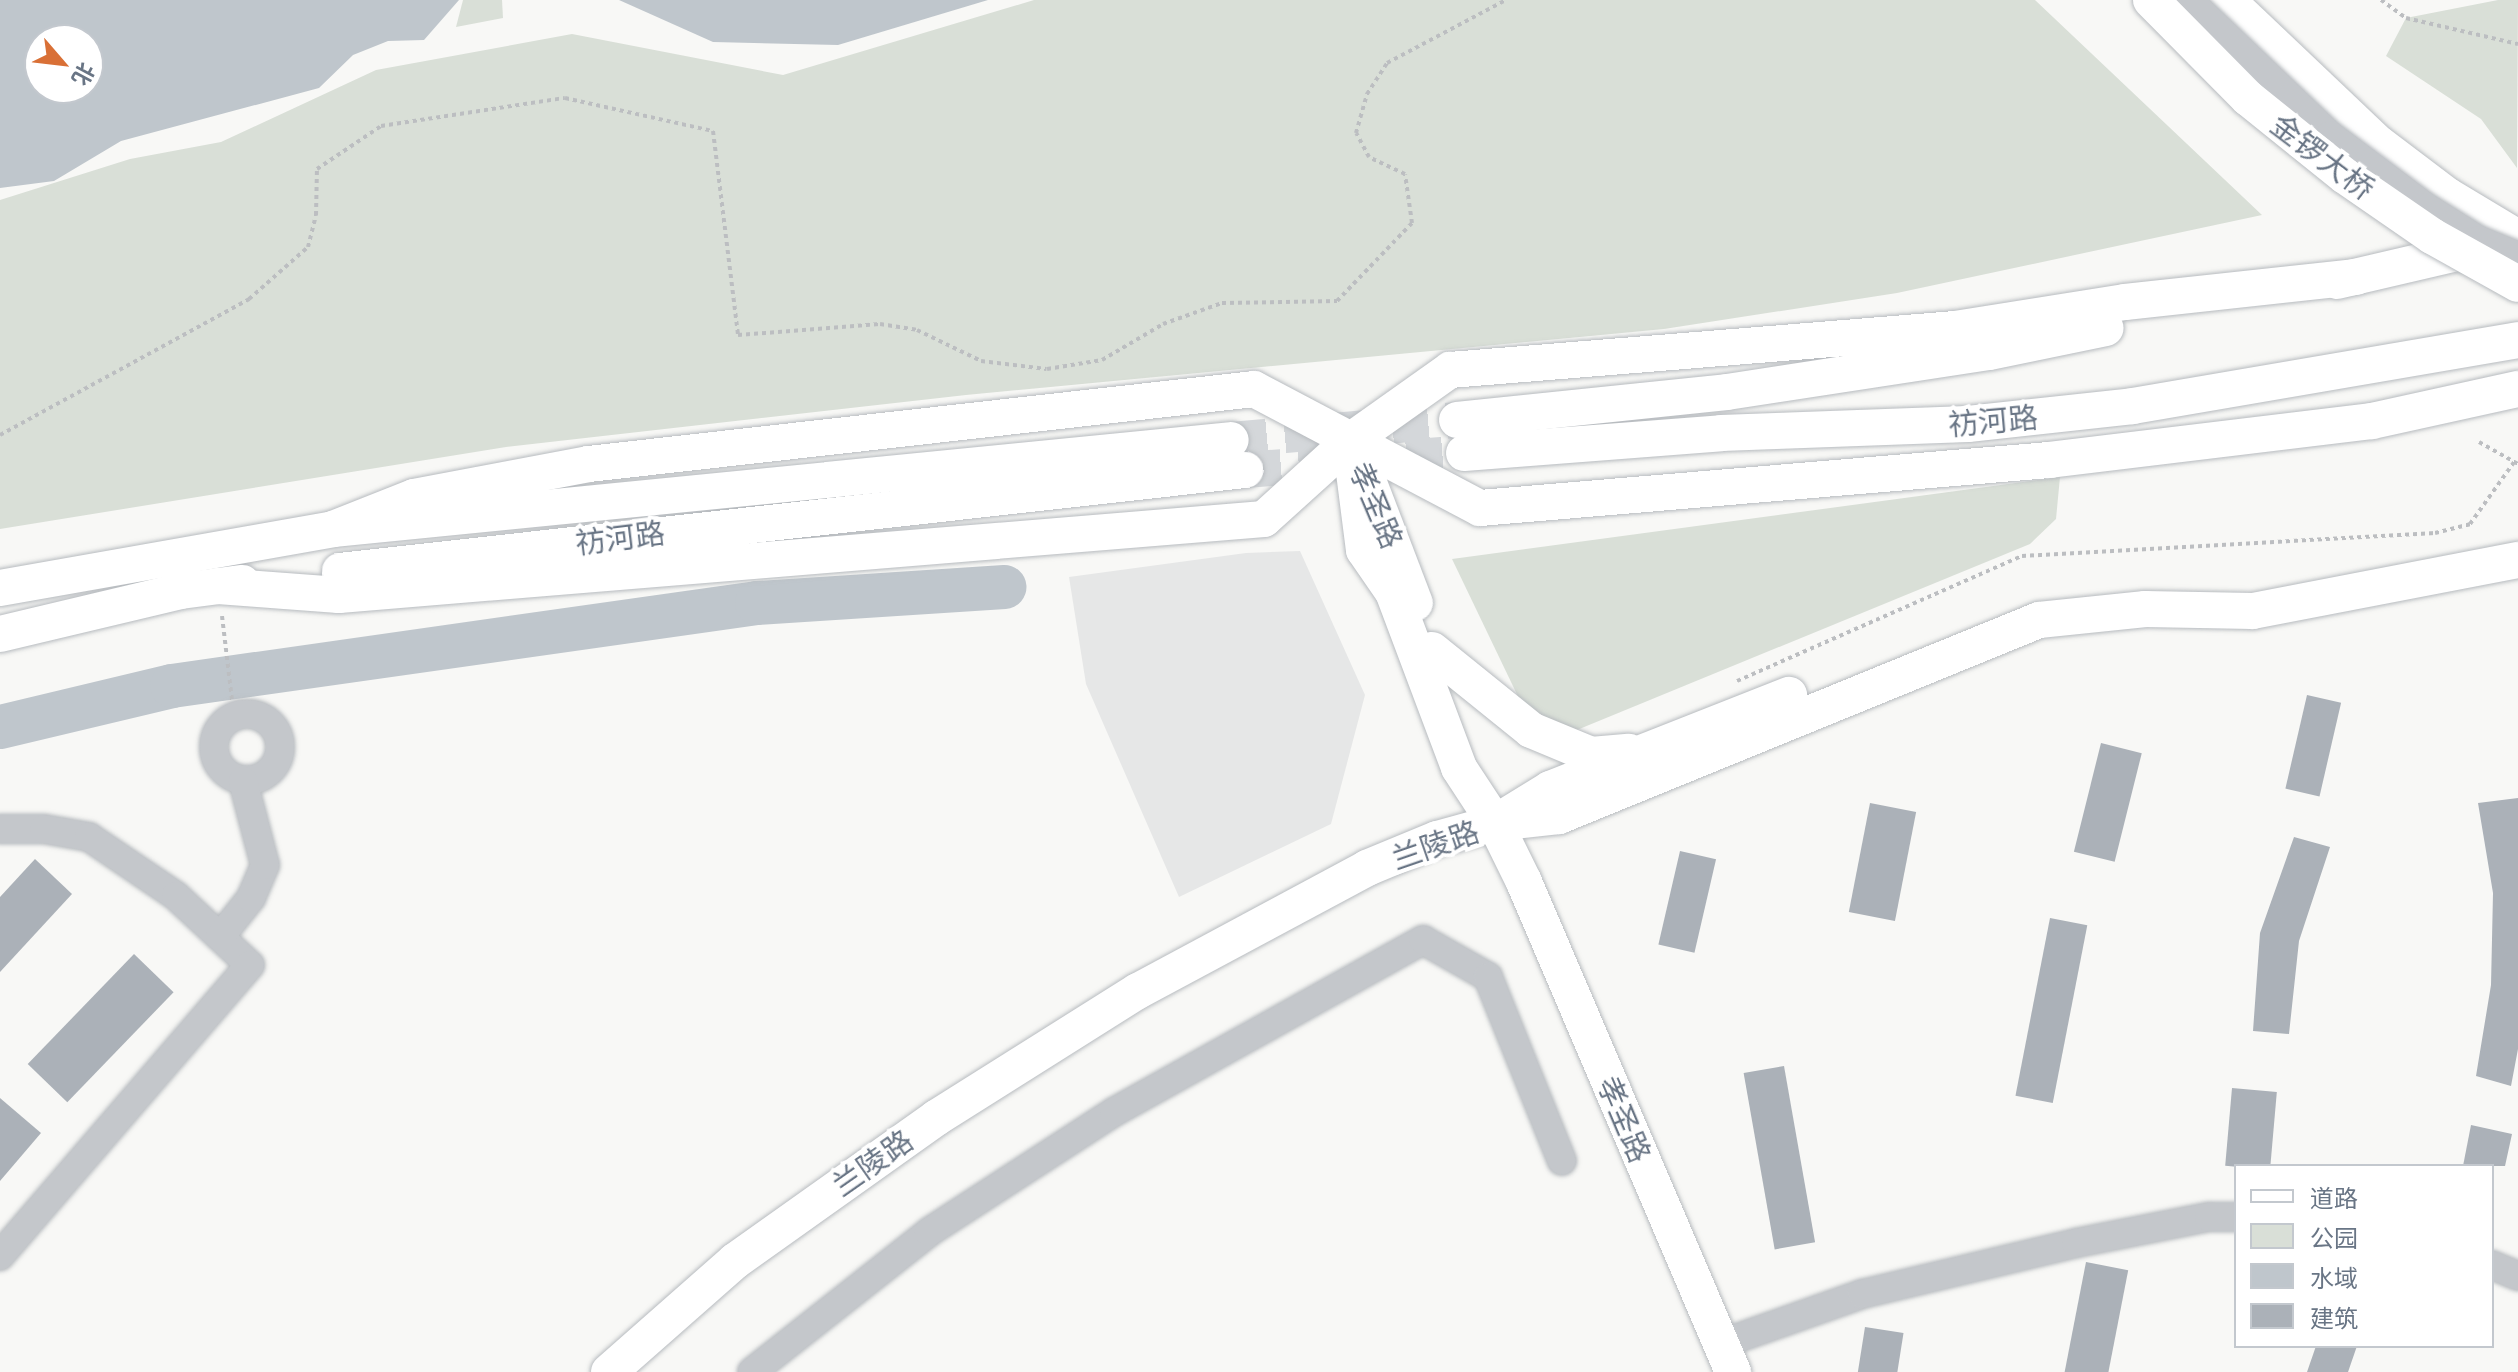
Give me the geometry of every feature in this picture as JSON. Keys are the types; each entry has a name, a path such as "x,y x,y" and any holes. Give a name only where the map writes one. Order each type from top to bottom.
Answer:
{"main road":[{"name":"金锣大桥","path":"2151,0 2248,98 2345,176 2432,236 2518,284"},
{"name":"金锣大桥","path":"2227,0 2379,144 2448,196 2518,238"},
{"name":"祊河路","path":"2518,238 2357,277 1989,352 1460,436 1721,433 1968,424 2133,406 2518,340"},
{"name":"祊河路","path":"220,601 339,595 1264,519 1350,441 1450,370 1955,329 2125,302 2357,277"},
{"path":"2049,460 2346,370"},
{"path":"333,529 414,497 589,464 1254,389 1480,508 2049,460 2372,421 2518,389"},
{"name":"孝圣路","path":"1350,441 1395,541 1495,823 1723,1363"},
{"name":"孝圣路","path":"1350,441 1364,550 1393,592 1459,768 1495,823"},
{"name":"祊河路","path":"0,588 333,529 1238,455 642,534 0,634"},
{"path":"1495,823 1550,789 2036,598 2245,599 2518,542"},
{"path":"1495,823 1559,816 2039,620 2145,609 2253,611 2518,560"},
{"path":"1432,650 1531,730 1591,755 1650,750"},
{"name":"兰陵路","path":"609,1372 735,1261 924,1126 1044,1048 1138,991 1367,868 1437,839 1495,823"},
{"name":"兰陵路","path":"643,1372 750,1279 949,1137 1150,1012 1378,890 1447,860 1495,823"}],"street":[{"path":"2189,0 2330,135 2426,207 2479,240 2518,256"},
{"path":"260,716 271,724 280,744 274,766 265,776 243,781 226,773 213,751 217,732 234,717 260,716"},
{"path":"220,937 251,898 265,865 243,781"},
{"path":"0,829 89,837 176,896 250,965 0,1256"},
{"path":"752,1372 929,1232 1114,1112 1423,940 1488,977 1562,1161"},
{"path":"1723,1363 1862,1294 2076,1243 2209,1217 2234,1217"},
{"path":"2494,1266 2518,1276"}],"path":[{"path":"0,435 249,299 308,247 316,215 317,169 381,126 565,98 713,131 738,335 880,324 917,330 981,361 1047,369 1102,360 1163,324 1222,303 1337,301 1412,223 1405,174 1369,157 1356,133 1367,94 1387,63 1506,0"},
{"path":"2381,0 2406,18 2435,28 2518,44"},
{"path":"2479,442 2518,464"},
{"path":"220,601 234,717"}],"shaded area":[{"path":"1300,551 1365,695 1331,824 1179,897 1086,684 1069,577 1246,553"}],"green space":[{"path":"463,0 502,0 503,18 456,27"},
{"path":"1034,0 2035,0 2262,215 1897,293 1664,329 966,395 506,447 0,529 0,200 130,159 221,142 376,70 572,34 783,75"},
{"path":"2498,0 2518,0 2517,168 2481,119 2386,56 2406,18"},
{"path":"2060,477 2056,519 2030,544 1572,732 1524,709 1452,559"}],"water":[{"path":"0,0 459,0 424,40 388,41 353,55 319,88 121,141 54,181 0,188"},
{"path":"619,0 988,0 838,45 713,42"}],"building":[{"path":"2307,695 2341,703 2320,796 2285,789"},
{"path":"2101,743 2142,753 2115,862 2074,852"},
{"path":"2518,798 2518,1049 2511,1086 2476,1076 2491,985 2493,893 2478,803"},
{"path":"1870,803 1916,812 1895,921 1849,912"},
{"path":"2294,837 2330,847 2299,941 2289,1034 2253,1031 2260,933"},
{"path":"1680,851 1716,859 1694,953 1658,945"},
{"path":"35,859 72,894 0,972 0,897"},
{"path":"2050,918 2087,925 2053,1103 2015,1096"},
{"path":"134,954 174,992 67,1102 28,1064"},
{"path":"1784,1066 1815,1242 1775,1249 1744,1073"},
{"path":"2232,1088 2277,1092 2271,1164 2225,1166"},
{"path":"0,1098 41,1133 0,1181"},
{"path":"2471,1125 2512,1134 2505,1166 2463,1164"},
{"path":"2086,1262 2128,1270 2108,1372 2065,1372"},
{"path":"1865,1327 1904,1333 1897,1372 1858,1372"},
{"path":"2315,1348 2356,1348 2348,1372 2307,1372"}],"waterway":[{"path":"0,727 172,686 757,603 1004,587"}],"tunnel":[{"path":"1231,440 1457,420"},
{"path":"1245,470 1464,453"}]}
